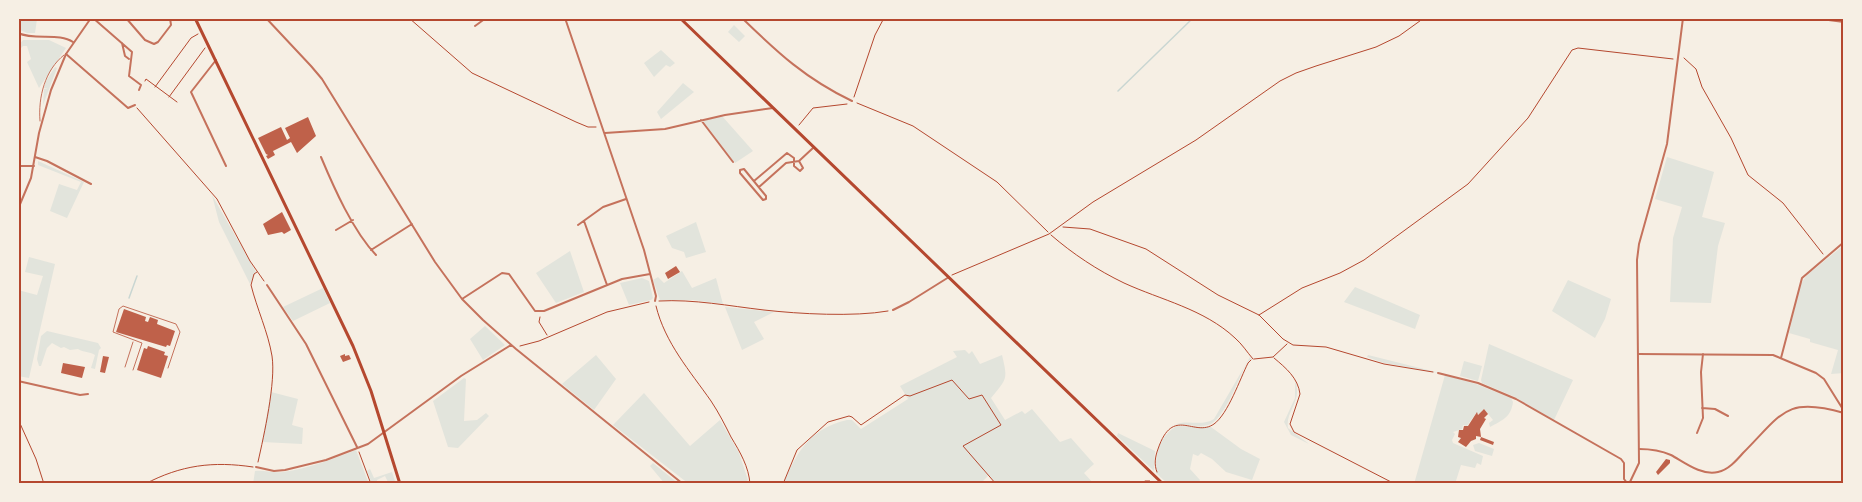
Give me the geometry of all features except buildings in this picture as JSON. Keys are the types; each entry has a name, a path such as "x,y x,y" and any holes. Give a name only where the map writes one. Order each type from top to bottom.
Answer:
{"main road":[{"path":"195,18 347,332 364,372 400,484"},
{"path":"680,18 1163,484"}],"street":[{"path":"18,209 31,178 41,124 51,90 66,54 92,18 132,52 129,76 142,84 139,90"},
{"path":"126,18 145,40 154,44 171,25 170,18"},
{"path":"266,18 322,79 444,275 462,299 511,345 683,484"},
{"path":"475,26 486,18"},
{"path":"565,18 644,250 656,296 655,301"},
{"path":"742,18 813,80 852,100"},
{"path":"1438,373 1478,383 1516,399 1621,459 1624,463 1624,479 1629,484 1638,468 1639,449 1638,252 1664,155 1683,18"},
{"path":"1813,18 1844,22"},
{"path":"18,33 29,37 67,39 74,42"},
{"path":"122,43 125,56 130,60"},
{"path":"66,54 128,108 135,105"},
{"path":"216,60 191,92 226,166"},
{"path":"605,133 665,129 701,120 773,108"},
{"path":"701,120 733,162"},
{"path":"759,187 786,163 797,162 814,147"},
{"path":"754,181 787,153 797,162"},
{"path":"35,157 90,184"},
{"path":"321,157 332,183 376,255"},
{"path":"18,166 34,166"},
{"path":"744,169 759,187 766,199 763,200 740,173 740,170 744,169"},
{"path":"578,225 603,207 626,199"},
{"path":"336,230 353,220"},
{"path":"584,221 607,285"},
{"path":"371,250 412,224"},
{"path":"1781,358 1799,285 1807,273 1844,242"},
{"path":"462,299 502,273 506,273 509,274 532,308 539,311 622,279 650,274"},
{"path":"893,310 949,277"},
{"path":"267,285 306,344 357,448"},
{"path":"539,311 540,317"},
{"path":"256,468 285,470 326,460 368,444 461,376 511,345"},
{"path":"1638,354 1765,354 1781,358 1816,373 1824,379 1844,412"},
{"path":"1697,433 1703,418 1701,372 1703,354"},
{"path":"18,381 80,395 88,394"},
{"path":"1639,449 1669,454 1698,469 1716,473 1732,465 1779,417 1791,408 1813,405 1844,412"},
{"path":"1702,408 1715,409 1728,416"}],"lane":[{"path":"41,124 40,107 46,78 62,55 66,54"},
{"path":"133,370 142,343 113,332 119,309 123,306 176,324 180,333 168,368"},
{"path":"125,368 134,340"}],"path":[{"path":"409,18 472,73 588,127 603,126"},
{"path":"795,129 813,108 843,105 852,100 861,81 875,35 884,18"},
{"path":"949,277 1049,234 1093,202 1196,140 1280,81 1316,66 1376,47 1399,36 1424,18"},
{"path":"155,87 191,38 202,32"},
{"path":"169,97 208,44"},
{"path":"1259,315 1302,288 1340,273 1364,260 1468,184 1528,117 1572,50 1578,48 1689,60 1696,69 1702,87 1731,138 1748,175 1783,202 1826,258"},
{"path":"142,84 146,79 177,102"},
{"path":"852,100 913,126 997,182 1049,234 1076,256 1116,279 1183,306 1217,323 1237,339 1253,359"},
{"path":"135,105 217,199 257,272 267,285"},
{"path":"1060,227 1090,229 1146,249 1218,295 1259,315 1288,342 1298,346 1326,347 1384,364 1438,373"},
{"path":"145,484 188,466 220,465 256,468 273,371 272,356 251,285 254,274 257,272"},
{"path":"655,301 667,336 679,357 713,404 745,464 750,484"},
{"path":"516,349 607,312 655,301 685,301 768,311 855,314 893,310"},
{"path":"540,317 539,322 548,337"},
{"path":"1159,474 1155,469 1155,456 1168,431 1178,425 1207,427 1213,424 1221,416 1248,363 1253,359 1273,357 1288,342"},
{"path":"1273,357 1294,377 1299,388 1300,394 1290,424 1294,432 1395,484"},
{"path":"783,484 797,450 828,422 849,416 861,425 904,395 910,396 952,380 969,399 982,395 1001,425 963,446 996,484"},
{"path":"18,419 36,459 44,484"},
{"path":"357,448 370,484"},
{"path":"1141,484 1150,481 1154,484"}],"shaded area":[{"path":"18,18 37,19 35,33 27,33 18,29"},
{"path":"734,25 745,36 739,42 728,32"},
{"path":"23,40 49,40 66,48 39,88 27,62 31,59 27,46 20,49 18,46"},
{"path":"661,50 675,63 670,67 666,65 654,77 644,63"},
{"path":"55,67 57,68 43,105 44,89 48,89 44,88 46,81"},
{"path":"683,83 694,92 661,119 657,112"},
{"path":"722,116 753,151 735,163 703,121"},
{"path":"1667,157 1714,172 1702,217 1725,223 1718,246 1711,303 1670,302 1673,238 1682,207 1655,199"},
{"path":"38,161 84,182 67,218 50,211 59,184 77,190 81,182 38,165"},
{"path":"212,195 256,272 250,284 219,222"},
{"path":"696,222 706,252 686,258 684,252 672,248 666,236"},
{"path":"1844,245 1844,373 1831,374 1838,350 1789,333 1800,285 1807,275"},
{"path":"570,251 584,292 556,303 536,273"},
{"path":"29,257 55,264 29,378 18,376 18,290 37,295 43,276 25,272"},
{"path":"682,271 692,288 716,278 723,304 693,300 660,300 653,280 658,277 664,283"},
{"path":"642,278 649,281 653,298 629,305 620,283"},
{"path":"1568,280 1611,299 1605,319 1595,338 1552,311"},
{"path":"1355,287 1420,315 1415,329 1344,302"},
{"path":"323,288 330,303 293,321 283,307"},
{"path":"725,307 774,312 754,322 764,339 742,350"},
{"path":"485,326 505,345 483,360 470,339"},
{"path":"47,331 98,343 101,348 95,369 91,368 95,355 78,349 61,348 52,343 47,348 41,366 39,366 37,359 41,336"},
{"path":"1489,344 1573,380 1554,420 1515,397 1482,383"},
{"path":"965,350 969,354 972,351 980,364 1002,355 1005,378 991,398 1005,420 1022,411 1025,414 1032,409 1060,442 1071,438 1094,464 1084,473 1094,484 997,484 979,465 988,476 980,484 783,484 806,443 823,429 852,420 861,429 908,399 900,386 957,357 953,351"},
{"path":"596,355 616,379 594,410 562,384"},
{"path":"1368,355 1444,374 1384,363 1367,357"},
{"path":"1250,357 1225,408 1214,422 1204,426 1174,425 1214,419"},
{"path":"1464,361 1482,366 1478,381 1460,376"},
{"path":"1445,375 1511,398 1512,407 1506,418 1490,427 1489,423 1493,420 1484,409 1479,414 1476,413 1467,426 1463,425 1462,429 1453,432 1455,434 1453,443 1483,456 1481,465 1477,463 1475,468 1461,465 1455,484 1414,484"},
{"path":"464,378 466,379 464,421 477,420 486,413 489,416 458,448 448,447 433,401"},
{"path":"1295,381 1297,394 1289,416 1288,428 1309,444 1291,435 1284,422 1295,398"},
{"path":"271,392 298,399 292,425 303,428 302,444 262,442"},
{"path":"644,393 690,446 720,420 739,453 748,480 742,484 689,484 613,425"},
{"path":"1177,426 1211,427 1241,449 1260,459 1252,480 1226,472 1212,459 1201,453 1198,456 1193,454 1190,469 1200,480 1198,484 1168,484 1156,473 1156,459 1166,434"},
{"path":"1118,433 1155,451 1154,471 1117,436"},
{"path":"1479,443 1494,449 1492,456 1475,451 1473,445"},
{"path":"356,450 369,484 253,484 255,471 292,471"},
{"path":"653,463 679,484 665,484 650,466"},
{"path":"370,469 374,478 392,472 396,484 389,484 385,476 377,480 377,484 372,484 367,471"}],"waterway":[{"path":"1118,91 1193,18"},
{"path":"129,298 137,276"}]}
